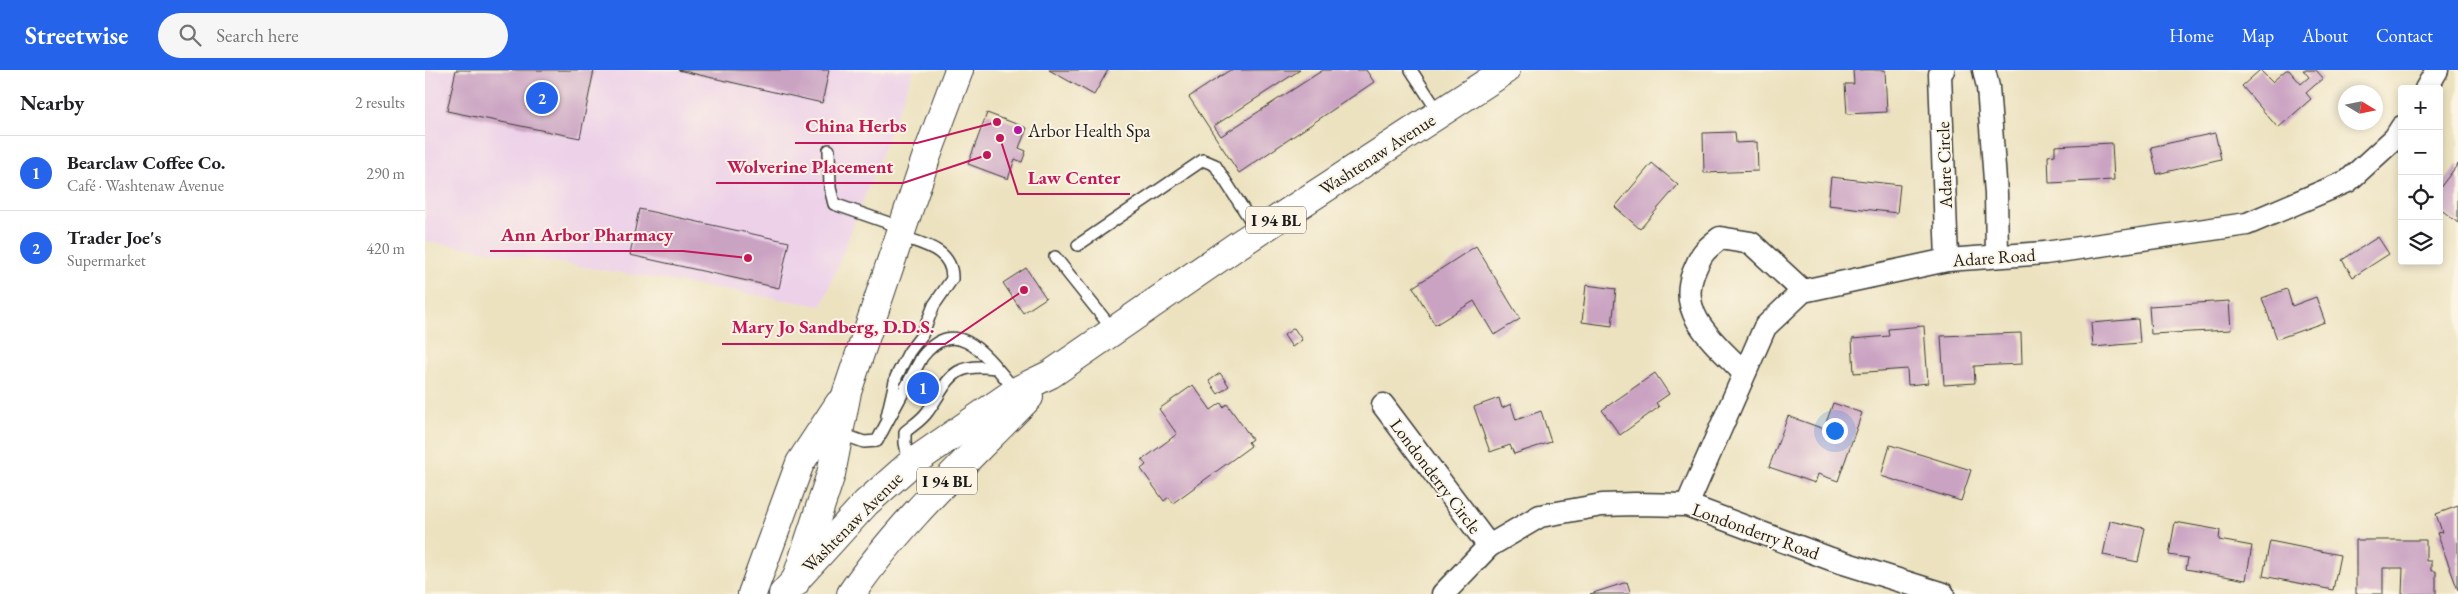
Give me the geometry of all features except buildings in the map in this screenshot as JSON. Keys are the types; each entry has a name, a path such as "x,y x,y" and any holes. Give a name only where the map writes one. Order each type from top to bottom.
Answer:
{"main road":[{"path":"790,589 831,474 847,392 901,232 959,70"},
{"name":"Washtenaw Avenue","path":"790,589 866,503 909,464 1017,391 1051,374 1258,232 1506,70"},
{"name":"Washtenaw Avenue","path":"851,594 926,503 1051,374"},
{"path":"752,594 800,463 847,392"}],"street":[{"name":"Adare Circle","path":"1943,70 1940,74 1947,260"},
{"path":"1984,70 1988,87 1996,194 1997,256"},
{"path":"2428,85 2437,70"},
{"name":"Adare Road","path":"1803,291 1947,260 2045,254 2247,224 2348,181 2395,138 2400,130"},
{"path":"1687,505 1745,373 1765,327 1803,291 1751,243 1720,238 1702,252 1690,282 1689,303 1698,324 1745,373"},
{"name":"Londonderry Circle","path":"1383,405 1489,546"},
{"name":"Londonderry Road","path":"1443,594 1489,546 1540,516 1602,505 1687,505 1831,558 1943,594"}],"lane":[{"path":"1411,70 1439,113"},
{"path":"829,150 830,188 835,204 938,250 947,260 952,271 949,286 934,305 922,335 917,366"},
{"path":"1078,246 1203,160 1215,165 1258,232"},
{"path":"1055,257 1114,331"},
{"path":"883,432 896,377 909,352 922,335"},
{"path":"839,433 864,442 877,441 917,366 930,346 941,340 955,339 968,341 979,348 1017,391"},
{"path":"909,464 905,432 927,413 949,378 957,372 978,366 996,368"}],"shaded area":[{"path":"425,70 914,70 822,306 425,241"}],"place":[{"name":"Trader Joe's","path":"542,98"},
{"name":"China Herbs","path":"997,122"},
{"name":"Arbor Health Spa","path":"1018,130"},
{"name":"Law Center","path":"1000,138"},
{"name":"Wolverine Placement","path":"987,155"},
{"name":"Ann Arbor Pharmacy","path":"748,258"},
{"name":"Mary Jo Sandberg, D.D.S.","path":"1024,290"},
{"name":"Bearclaw Coffee Co.","path":"923,388"}]}
